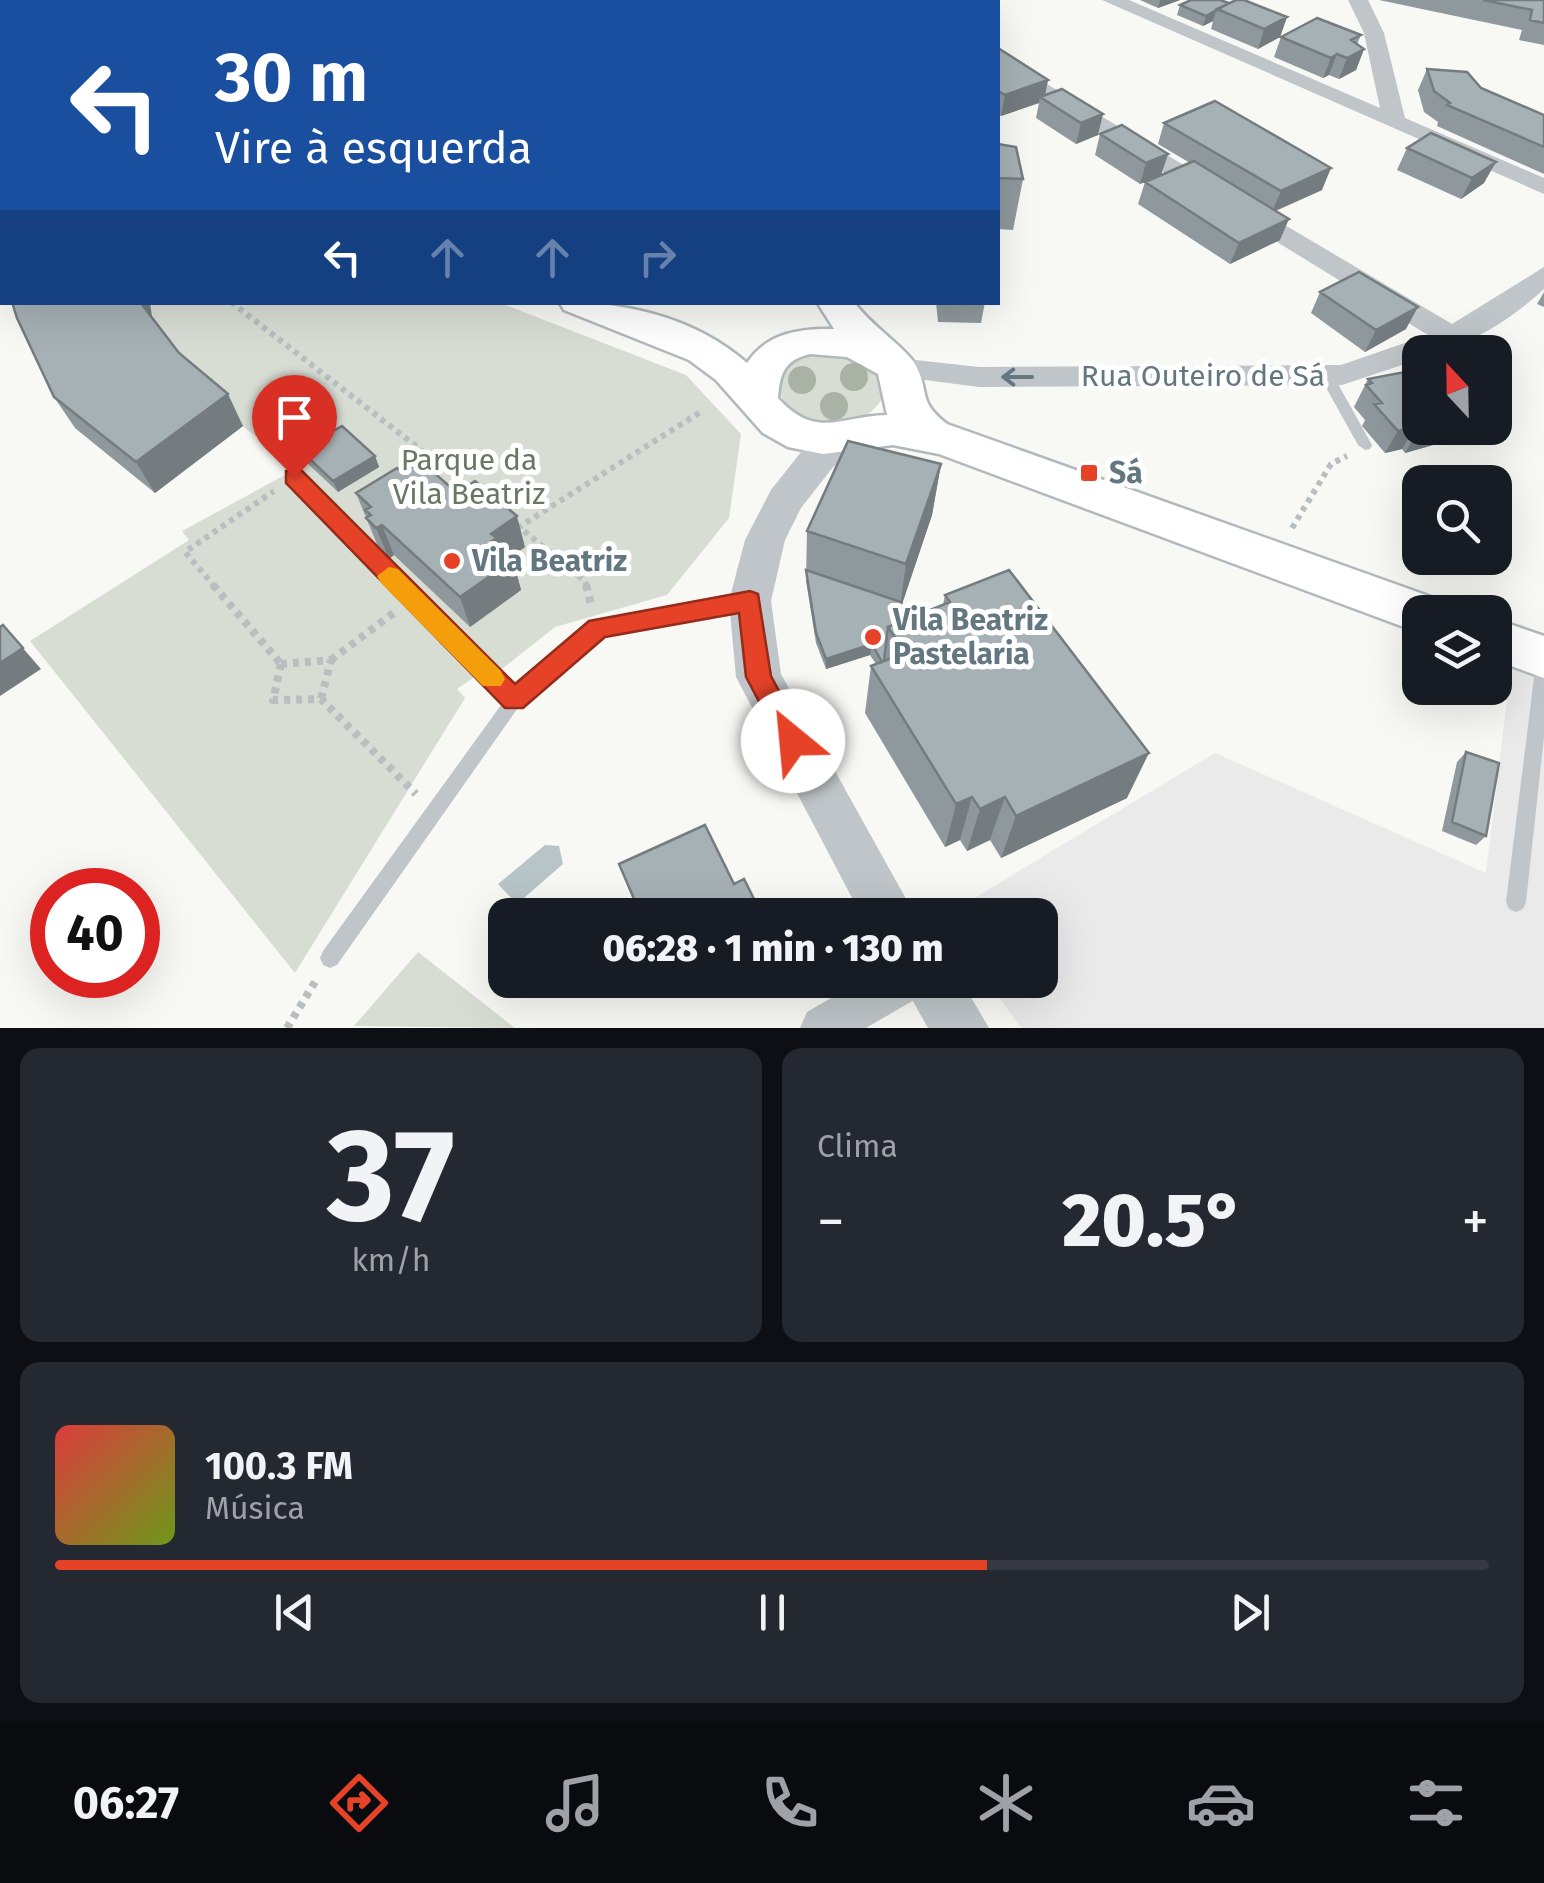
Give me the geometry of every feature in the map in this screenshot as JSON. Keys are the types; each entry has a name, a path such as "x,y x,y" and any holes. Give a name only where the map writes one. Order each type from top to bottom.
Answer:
{"main road":[{"path":"587,305 655,328 714,342 794,345 838,339 882,398 948,441 1402,607"},
{"path":"761,406 756,382 762,367 794,345 820,305"},
{"path":"837,305 853,328 882,398"},
{"path":"655,328 720,361 741,378 761,406 803,436 882,398"},
{"path":"1512,646 1544,659"}],"street":[{"path":"1112,0 1544,187"},
{"path":"1358,0 1374,33 1394,121"},
{"path":"1000,62 1449,335"},
{"name":"Rua Outeiro de Sá","path":"1449,335 1488,317 1544,275"},
{"name":"Rua Outeiro de Sá","path":"882,398 965,377 1342,375 1402,356"},
{"path":"785,500 819,457 882,398"},
{"path":"761,406 782,436 791,478 765,540 750,601 759,677 880,898"},
{"path":"823,1028 874,998"},
{"path":"940,998 961,1028"}],"lane":[{"path":"1326,376 1365,446"},
{"path":"294,477 514,700"},
{"path":"330,958 514,700 598,628 750,601"},
{"path":"1516,902 1544,659"}],"path":[{"path":"235,305 474,492"},
{"path":"519,527 702,410"},
{"path":"1314,575 1320,558 1282,544 1331,464 1365,446"},
{"path":"294,477 186,552 280,664 274,700 321,700 432,810"},
{"path":"504,515 585,581 598,628"},
{"path":"280,664 331,660 412,600"},
{"path":"321,700 331,660"},
{"path":"287,1028 330,958"}],"shaded area":[{"path":"1512,666 1544,678 1544,1028 1021,1028 1000,998 1058,998 1058,898 974,898 1215,753 1486,873 1506,705 1512,705"},
{"path":"545,845 559,846 563,864 524,898 511,898 498,884"}],"green space":[{"name":"Parque da Vila Beatriz","path":"151,305 505,305 686,375 741,434 729,518 667,595 555,627 493,676 486,669 457,689 465,698 295,973 30,641 189,540 182,531 296,469 187,376 157,330"},
{"path":"818,352 854,356 879,372 883,397 864,417 840,425 817,422 796,412 782,398 779,381 790,365"},
{"path":"418,952 515,1028 354,1026"}],"building":[{"path":"1191,0 1229,3 1206,16 1180,5"},
{"path":"1236,0 1287,17 1264,29 1217,9"},
{"path":"1483,0 1544,0 1544,23 1530,20 1532,10"},
{"path":"1317,18 1361,35 1351,40 1364,49 1347,58 1337,54 1331,58 1281,37"},
{"path":"1000,49 1048,80 1005,95 1000,92"},
{"path":"1427,69 1467,72 1481,88 1544,115 1544,147 1447,105 1450,103 1434,91"},
{"path":"1062,89 1103,114 1081,123 1040,97"},
{"path":"1215,101 1331,168 1281,191 1164,123"},
{"path":"1122,125 1168,154 1146,163 1100,134"},
{"path":"1431,133 1496,162 1472,178 1407,148"},
{"path":"1000,144 1016,147 1023,179 1000,178"},
{"path":"1194,161 1289,219 1239,243 1145,182"},
{"path":"1359,272 1418,307 1376,330 1320,292"},
{"path":"13,305 142,305 179,353 228,394 136,462 54,397"},
{"path":"1402,373 1402,430 1398,431 1374,404 1382,403 1366,385 1372,383 1368,379"},
{"path":"342,426 375,456 333,481 300,450"},
{"path":"848,441 941,464 906,564 807,531"},
{"name":"Vila Beatriz","path":"417,464 427,472 431,470 457,493 475,481 517,516 491,534 497,538 492,541 513,560 460,597 382,525 376,528 366,518 371,515 365,510 371,507 356,493 397,468 403,473"},
{"path":"806,570 901,602 911,618 888,627 884,661 872,644 826,659 816,633"},
{"path":"1009,570 1149,753 1016,816 1005,797 980,809 972,797 956,804 871,666 905,653 888,627 950,602 945,595"},
{"path":"3,625 23,648 0,663 0,627"},
{"path":"1466,752 1499,763 1486,836 1452,822"},
{"path":"705,825 734,884 744,879 754,898 634,898 619,864"}],"slow traffic":[{"path":"389,576 492,679"}],"place":[{"name":"Sá","path":"1089,473"},
{"name":"Vila Beatriz","path":"452,561"},
{"name":"Vila Beatriz Pastelaria","path":"873,637"}],"route":[{"path":"294,477 514,700 598,628 750,601 759,677 793,741"}]}
